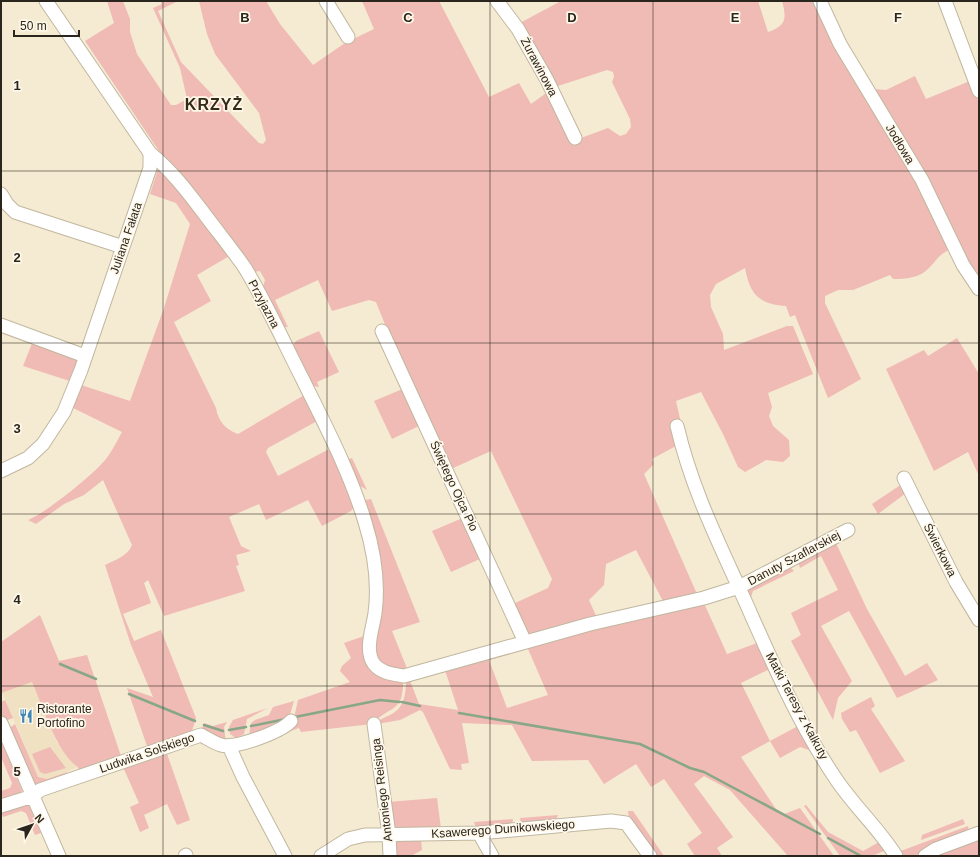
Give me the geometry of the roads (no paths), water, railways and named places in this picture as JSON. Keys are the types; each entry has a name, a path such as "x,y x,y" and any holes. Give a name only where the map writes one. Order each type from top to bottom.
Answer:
{"street":[{"path":"46,1 150,153"},
{"path":"326,1 348,37"},
{"name":"Żurawinowa","path":"498,1 518,29 547,80 575,138"},
{"name":"Jodłowa","path":"820,1 840,44 922,180 963,265 979,289"},
{"path":"945,1 979,91"},
{"name":"Juliana Fałata","path":"1,471 28,458 43,444 64,412 150,168 150,153"},
{"name":"Przyjazna","path":"150,153 166,166 187,191 245,269 270,314 349,474 372,549 376,583 375,612 370,638 370,650 374,663 381,670 391,674 404,676 525,642"},
{"path":"1,194 6,204 15,212 123,247"},
{"path":"1,325 85,356"},
{"name":"Świętego Ojca Pio","path":"382,331 525,642"},
{"name":"Matki Teresy z Kalkuty","path":"677,426 685,460 704,512 779,676 805,727 838,782 896,856"},
{"name":"Świerkowa","path":"904,478 956,582 979,620"},
{"name":"Danuty Szaflarskiej","path":"739,587 848,530"},
{"path":"525,642 590,624 704,598 739,587"},
{"path":"285,856 243,777 230,746 282,729 291,721"},
{"path":"1,723 59,856"},
{"name":"Antoniego Reisinga","path":"374,724 389,834 390,856"},
{"name":"Ludwika Solskiego","path":"1,806 33,796 40,790 201,735 220,745 230,746"},
{"name":"Ksawerego Dunikowskiego","path":"321,856 348,839 364,835 479,832 611,821 626,823 650,856"},
{"path":"479,832 492,856"},
{"path":"925,856 936,849 979,833"}],"waterway":[{"path":"60,664 96,679"},
{"path":"129,694 195,721"},
{"path":"295,717 380,700 400,702"},
{"path":"402,702 420,706"},
{"path":"459,713 640,744 690,768 704,772 820,834"},
{"path":"251,726 286,719"},
{"path":"204,725 223,731"},
{"path":"229,730 246,727"},
{"path":"828,838 861,856"}],"place":[{"name":"Ristorante Portofino","path":"26,716"}],"district":[{"name":"KRZYŻ","path":"214,104"}]}
